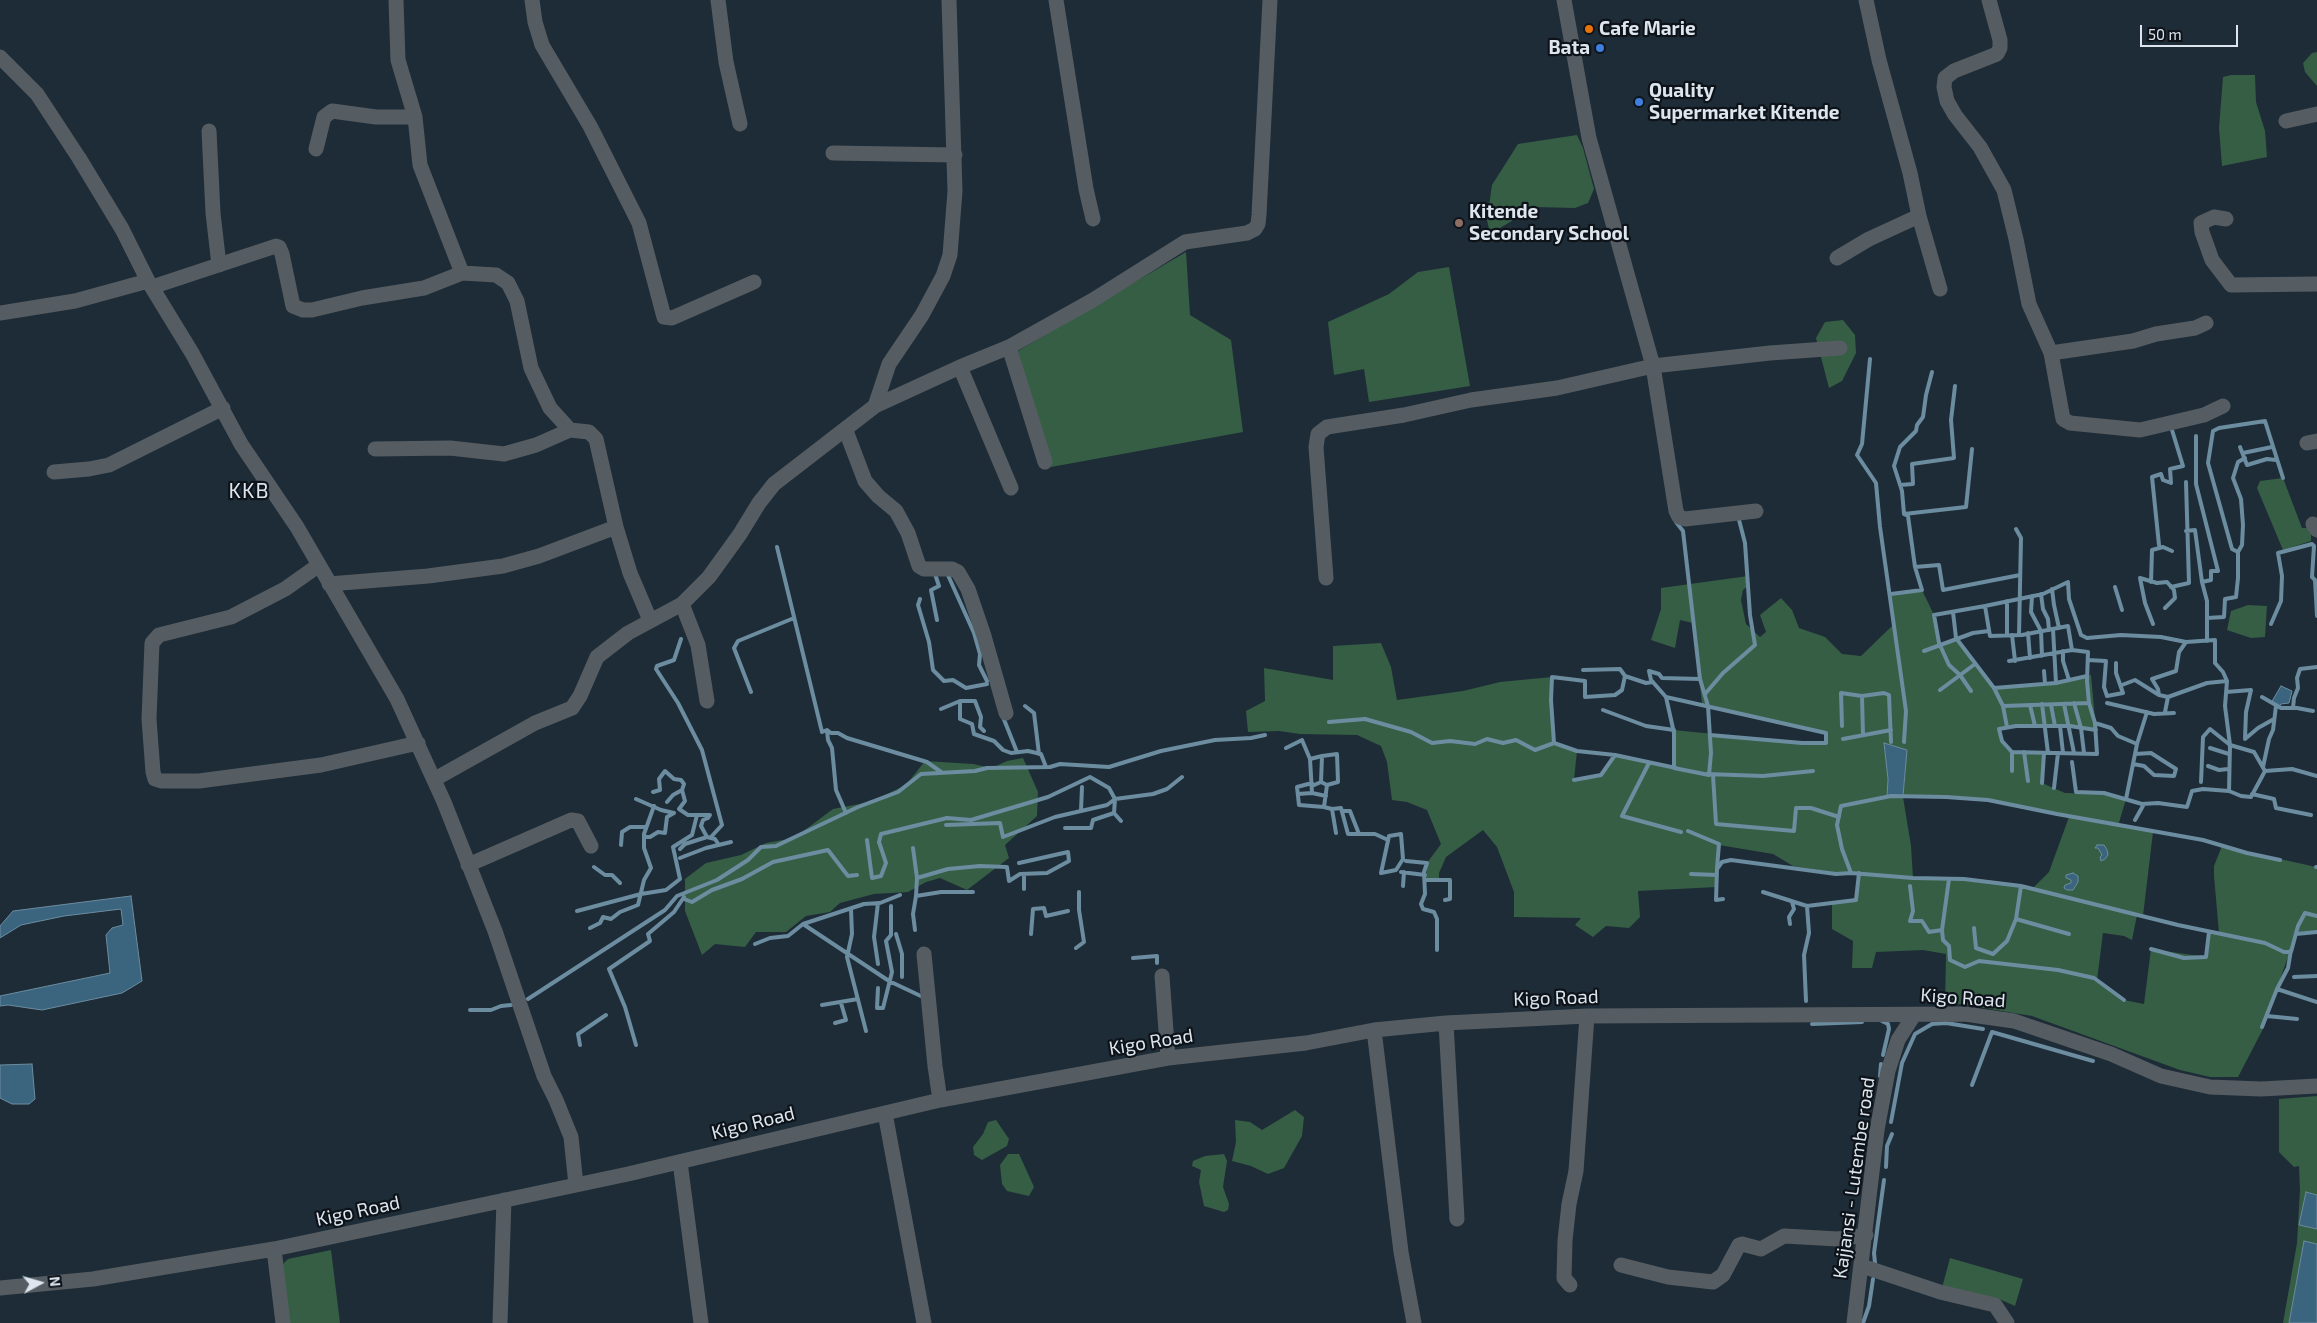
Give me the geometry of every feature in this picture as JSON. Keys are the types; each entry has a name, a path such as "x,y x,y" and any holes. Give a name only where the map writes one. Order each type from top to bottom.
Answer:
{"street":[{"path":"396,0 398,60 415,117 420,164 462,273"},
{"path":"532,0 535,22 542,45 590,126 639,223 664,317 672,318 754,282"},
{"path":"718,0 726,62 740,124"},
{"path":"875,406 889,364 922,315 943,276 950,255 955,191 949,0"},
{"path":"1056,0 1084,180 1093,219"},
{"path":"435,779 535,724 572,708 580,696 597,658 628,633 682,604 709,577 774,484 875,406 960,366 1009,347 1093,300 1185,242 1193,239 1247,233 1255,229 1259,215 1270,0"},
{"path":"1564,0 1589,138 1654,366 1668,470 1676,511 1680,517 1701,518 1756,511"},
{"path":"1866,0 1879,60 1910,173 1919,216 1940,289"},
{"path":"1989,0 2000,40 2000,48 1996,54 1954,71 1946,78 1944,86 1947,100 1955,115 1980,148 2004,190 2016,239 2028,304 2051,353 2060,411 2063,419 2070,423 2140,430 2204,414 2224,406"},
{"path":"0,57 37,94 122,229 150,284 222,408 240,444 297,527 397,699 435,779 495,931 544,1076 571,1137 576,1185"},
{"path":"316,149 324,117 332,111 376,117 415,117"},
{"path":"2286,121 2317,114"},
{"path":"209,131 213,213 219,265"},
{"path":"833,153 954,155"},
{"path":"1837,258 1869,239 1919,216"},
{"path":"2226,219 2214,217 2201,223 2202,232 2212,260 2231,285 2317,284"},
{"path":"0,313 75,302 150,284 279,247 293,306 303,310 312,310 362,298 424,288 462,273 496,275 508,283 517,301 531,368 542,393 550,408 570,430"},
{"path":"2051,353 2133,341 2156,334 2195,328 2206,323"},
{"path":"1009,347 1045,462"},
{"path":"1326,578 1316,447 1318,434 1327,427 1404,415 1471,400 1557,388 1654,366 1761,354 1840,348"},
{"path":"960,366 1011,488"},
{"path":"54,472 108,465 222,408"},
{"path":"375,449 450,448 504,454 536,445 570,430 589,432 596,439 616,527 630,573 650,620"},
{"path":"846,430 865,481 878,496 896,511 908,533 919,566 924,569 952,569 958,572 968,589 1006,713"},
{"path":"329,584 428,576 502,566 539,556 616,527"},
{"path":"318,565 286,589 231,617 159,635 152,642 149,719 155,779 161,781 199,780 321,765 418,743"},
{"path":"682,604 698,645 707,701"},
{"path":"468,865 571,820 578,821 591,846"},
{"path":"924,954 940,1100"},
{"path":"1162,976 1168,1058"},
{"name":"Kigo Road","path":"0,1288 93,1279 274,1249 680,1162 940,1100 1168,1058 1306,1043 1374,1030 1446,1023 1587,1016 1965,1014 2014,1021 2111,1054 2161,1076 2210,1087 2261,1089 2317,1086"},
{"name":"Kajjansi - Lutembe road","path":"1854,1323 1866,1235 1877,1130 1888,1071 1898,1040 1914,1015"},
{"path":"1570,1285 1564,1278 1564,1257 1569,1204 1576,1171 1587,1016"},
{"path":"1446,1023 1458,1219"},
{"path":"1374,1030 1401,1252 1414,1323"},
{"path":"885,1113 924,1323"},
{"path":"680,1162 701,1323"},
{"path":"500,1323 504,1200"},
{"path":"1621,1266 1668,1277 1713,1282 1723,1275 1739,1245 1742,1244 1761,1249 1784,1236 1838,1238 1866,1235"},
{"path":"274,1249 283,1323"},
{"path":"1862,1266 1940,1292 1995,1305 2007,1323"}],"green space":[{"path":"2317,52 2317,86 2305,72 2303,63 2312,53"},
{"path":"2255,75 2256,102 2265,131 2267,157 2222,166 2219,128 2223,77"},
{"path":"1577,135 1583,148 1594,189 1588,203 1575,208 1535,207 1490,234 1487,220 1492,185 1518,144"},
{"path":"1186,252 1190,315 1231,340 1243,432 1051,467 1018,351"},
{"path":"1449,267 1470,386 1369,402 1364,369 1334,375 1328,322 1389,294 1418,272"},
{"path":"1843,320 1855,335 1856,353 1842,381 1829,388 1816,338 1825,322"},
{"path":"2283,478 2302,528 2311,528 2311,541 2283,550 2257,488 2260,481"},
{"path":"1748,576 1748,586 1743,590 1741,600 1746,624 1760,637 1766,632 1760,615 1781,598 1792,610 1799,628 1825,637 1842,654 1861,656 1894,624 1891,594 1922,590 1934,615 1940,647 1956,638 1996,693 1994,688 2056,683 2091,675 2096,730 2070,726 2016,726 1999,729 2002,741 2012,752 2044,753 2042,783 2065,793 2099,794 2126,799 2118,826 2153,832 2143,916 2137,915 2132,940 2124,936 2103,933 2097,980 2124,1000 2144,1004 2151,949 2206,957 2209,932 2219,933 2214,866 2222,846 2316,867 2317,865 2317,932 2296,934 2262,1031 2238,1077 2210,1077 2180,1070 2032,1016 1960,1004 1945,1005 1946,954 1923,950 1876,952 1872,968 1852,968 1853,941 1832,929 1832,902 1856,900 1858,873 1839,873 1793,866 1773,854 1719,845 1717,887 1638,891 1640,917 1629,928 1606,926 1593,937 1575,925 1581,918 1514,917 1514,892 1497,847 1483,830 1446,857 1439,873 1439,880 1426,880 1427,863 1441,844 1427,810 1407,802 1392,800 1387,762 1381,746 1357,735 1300,734 1279,731 1248,732 1246,711 1265,701 1264,668 1333,680 1333,646 1381,643 1391,667 1397,700 1463,691 1500,682 1552,677 1551,700 1554,743 1577,751 1574,780 1601,775 1615,755 1673,768 1674,730 1802,743 1825,743 1826,732 1702,704 1693,623 1680,620 1675,648 1651,640 1661,609 1661,588","holes":["1884,744 1907,750 1903,796 1887,797 1888,779","1903,797 1946,797 1988,800 2069,817 2049,872 2033,888 1971,880 1913,878 1911,846"]},
{"path":"2248,605 2267,606 2265,637 2251,638 2227,630 2231,611"},
{"path":"1023,758 1038,792 1037,816 1005,845 1009,858 967,890 940,878 926,882 908,892 874,894 840,903 830,912 806,916 786,932 756,932 745,947 715,944 702,955 685,911 685,879 706,863 741,855 766,843 794,838 833,809 870,802 906,785 925,761 973,764 992,768 1007,761"},
{"path":"2317,1096 2317,1195 2306,1192 2299,1225 2317,1229 2317,1244 2304,1242 2289,1323 2283,1323 2297,1243 2300,1190 2299,1166 2294,1167 2279,1152 2279,1099"},
{"path":"1295,1110 1304,1117 1302,1136 1284,1168 1268,1174 1251,1166 1232,1161 1236,1142 1235,1120 1250,1122 1262,1130"},
{"path":"996,1120 1009,1139 1007,1146 982,1160 974,1155 973,1147 983,1134 988,1122"},
{"path":"1008,1154 1019,1154 1034,1187 1029,1196 1007,1191 1002,1184 1000,1165"},
{"path":"1224,1154 1227,1161 1223,1187 1229,1204 1228,1210 1224,1212 1204,1206 1199,1182 1201,1170 1192,1166 1193,1161 1205,1156"},
{"path":"331,1250 340,1323 287,1323 283,1264 288,1259"},
{"path":"1950,1258 2023,1279 2015,1306 1999,1299 1942,1288"}],"water":[{"path":"2281,686 2292,691 2289,703 2281,704 2279,707 2271,703"},
{"path":"1884,743 1907,750 1903,796 1887,797 1888,779"},
{"path":"2097,845 2104,845 2107,850 2108,855 2101,861 2100,857 2102,855 2098,848 2095,848"},
{"path":"2073,873 2078,876 2078,882 2073,890 2067,890 2064,888 2065,885 2071,883 2071,880 2066,878 2066,875"},
{"path":"131,896 142,981 122,993 42,1010 8,1005 0,1006 0,996 110,973 106,935 112,928 123,925 121,909 64,916 21,925 0,938 0,926 13,911"},
{"path":"32,1064 35,1099 29,1104 12,1104 0,1098 0,1065"},
{"path":"2306,1192 2317,1195 2317,1229 2299,1225"},
{"path":"2304,1241 2317,1244 2317,1323 2289,1323"}],"waterway":[{"path":"1870,359 1862,444 1857,455 1876,483 1880,527 1906,711 1904,742"},
{"path":"1891,594 1922,590 1915,567 1908,516 1904,514 1902,491 1894,466 1900,447 1916,431 1917,425 1923,417 1932,372"},
{"path":"1900,485 1913,484 1912,464 1954,458 1951,420 1955,386"},
{"path":"2207,618 2224,617 2225,599 2236,597 2238,578 2238,552 2232,549 2208,463 2213,431 2219,428 2265,421 2283,478"},
{"path":"2159,545 2152,477 2161,474 2163,480 2171,483 2170,469 2183,466 2172,430"},
{"path":"2196,436 2196,484 2218,571 2211,571 2211,580 2202,582 2207,601 2207,641"},
{"path":"2240,447 2247,465 2267,459 2276,460"},
{"path":"2243,453 2272,447"},
{"path":"1904,514 1966,507 1972,449"},
{"path":"2238,552 2242,545 2243,525 2241,499 2233,478 2238,462 2245,458"},
{"path":"2171,587 2189,583 2186,482"},
{"path":"1705,694 1723,673 1755,645 1750,615 1745,543 1738,516"},
{"path":"1603,710 1646,726 1674,730 1674,768 1709,775 1711,753 1708,706 1700,679 1683,531 1676,522"},
{"path":"2016,529 2021,538 2019,635"},
{"path":"2186,531 2195,530 2202,582"},
{"path":"2271,624 2281,601 2282,576 2278,553 2312,544 2314,546 2312,577 2315,580 2317,616"},
{"path":"777,547 822,732 827,730 831,733 838,733 847,738 927,762 941,772"},
{"path":"2151,582 2152,550 2163,547 2172,551"},
{"path":"1915,567 1939,565 1943,590 2020,575"},
{"path":"937,620 931,590 939,586 935,574 938,573"},
{"path":"947,573 974,633 980,654 979,665 987,681"},
{"path":"2153,624 2145,603 2140,578 2157,583 2167,582 2174,590 2175,598 2165,608"},
{"path":"2012,771 2012,752 2097,754 2095,723 2089,703 2087,681 2088,652 2072,650 2068,626 2022,635 1990,636 1985,606 2043,594 2068,582 2069,599 2081,635 2087,638 2121,635 2161,637 2186,642"},
{"path":"2115,587 2122,610"},
{"path":"2052,589 2059,628"},
{"path":"2041,594 2049,630"},
{"path":"2032,596 2031,612 2041,631 2042,656"},
{"path":"920,599 918,605 929,642 933,670 944,681 953,680 966,688 987,684"},
{"path":"2007,601 2007,635"},
{"path":"1971,691 1960,675 1949,665 1939,643 1934,615 1985,606"},
{"path":"1953,612 1956,638 1994,688"},
{"path":"751,692 734,648 738,641 794,618"},
{"path":"2053,629 2056,683"},
{"path":"1924,651 1973,633 1989,631"},
{"path":"2028,633 2030,658"},
{"path":"2012,635 2015,661"},
{"path":"681,639 674,660 657,666 656,669 678,703 702,750 722,825 711,837"},
{"path":"2159,695 2152,679 2176,671 2179,652 2186,642 2215,640 2215,663 2223,672 2227,681"},
{"path":"2009,661 2072,650"},
{"path":"2063,651 2063,661 2069,680"},
{"path":"2088,660 2106,661 2104,687 2107,696 2123,693 2116,673 2116,663"},
{"path":"1940,690 1975,664"},
{"path":"2293,708 2300,669 2317,667"},
{"path":"1583,670 1620,669 1625,676 1646,683 1653,682"},
{"path":"1674,733 1666,697 1651,680 1649,671 1659,674 1662,678 1700,679"},
{"path":"2044,671 2045,684"},
{"path":"1554,743 1551,700 1552,677 1585,681 1585,697 1615,695 1622,690 1625,676"},
{"path":"2003,706 1994,688 2056,683 2087,676"},
{"path":"2122,685 2135,680 2159,695 2168,697"},
{"path":"2165,712 2168,697 2207,683 2227,681 2225,706 2230,745 2229,791"},
{"path":"2226,692 2251,690 2246,712 2245,739 2258,728 2274,719"},
{"path":"1842,726 1841,693 1862,696 1884,693 1889,695 1891,742"},
{"path":"1862,696 1863,735"},
{"path":"1666,697 1826,733 1826,743 1802,743 1710,735"},
{"path":"2262,697 2281,708 2313,711"},
{"path":"941,709 960,701"},
{"path":"984,731 980,727 981,717 975,701 960,701 960,719 972,724 974,734 994,741 1003,750 1011,753 1028,751 1041,754 1046,767"},
{"path":"2074,703 2081,728 2084,753"},
{"path":"2007,727 2003,706 2089,703"},
{"path":"2107,703 2154,714 2174,713"},
{"path":"2042,704 2048,753"},
{"path":"2064,704 2074,753"},
{"path":"2030,705 2035,726"},
{"path":"2051,705 2055,726"},
{"path":"1025,706 1034,713 1039,754"},
{"path":"2263,767 2269,739 2273,730 2276,706"},
{"path":"2126,799 2137,744 2147,712"},
{"path":"1003,717 1017,752"},
{"path":"1329,722 1365,719 1411,732 1432,743 1450,741 1475,744 1487,739 1503,743 1516,740 1535,750 1554,743 1577,751 1615,755 1676,768"},
{"path":"2095,723 2111,728 2118,736 2137,744"},
{"path":"2012,752 2002,741 1999,729 2016,726 2070,726 2096,730"},
{"path":"2060,726 2063,753"},
{"path":"2201,782 2203,737 2210,729 2230,745 2254,752 2265,771"},
{"path":"827,730 828,740 832,748 836,790 846,813"},
{"path":"1843,739 1891,730"},
{"path":"528,999 665,910 677,896 717,880 748,860 761,847 776,846 858,807 898,792 921,774 975,771 987,768 1050,767 1060,764 1109,767 1161,751 1215,740 1251,738 1265,735"},
{"path":"1286,748 1302,740 1310,759 1312,793"},
{"path":"2210,748 2229,754"},
{"path":"2024,752 2028,781"},
{"path":"2042,783 2044,753"},
{"path":"2054,788 2058,753"},
{"path":"2133,764 2144,766 2154,775 2174,776 2176,769 2151,753 2135,754"},
{"path":"1312,786 1321,782 1327,785 1338,782 1337,754 1322,756"},
{"path":"1574,780 1601,775 1615,755"},
{"path":"1310,759 1322,756 1321,782"},
{"path":"2072,762 2076,792 2104,793 2142,804 2158,803 2187,807 2192,791 2203,789 2229,791 2241,796 2251,797 2265,771 2292,769 2317,776"},
{"path":"1649,763 1622,816 1681,832"},
{"path":"2208,766 2219,770 2228,769"},
{"path":"653,792 660,790 659,779 665,771 674,779 681,780 684,784 682,790 685,801 679,809 688,815 710,815 703,820 701,826 707,837 715,839 719,845"},
{"path":"1707,774 1763,776 1813,771"},
{"path":"1713,775 1716,824 1794,831 1796,808 1811,808 1839,817"},
{"path":"867,840 872,878 881,876 886,863 879,842 881,834 947,818 971,820 1048,797 1090,777 1109,788 1115,799 1114,813 1121,821"},
{"path":"946,825 1000,823 1003,837 1055,817 1107,805 1115,799 1153,794 1167,789 1182,777"},
{"path":"1312,783 1297,787 1299,805 1324,807"},
{"path":"1327,785 1324,807 1332,809"},
{"path":"1081,810 1082,787"},
{"path":"667,802 673,795 682,790"},
{"path":"1298,794 1312,793 1326,796"},
{"path":"2252,794 2274,799 2276,808 2311,815"},
{"path":"1851,873 1842,849 1837,825 1841,806 1891,796 1988,800 2203,840 2247,853 2280,860"},
{"path":"636,799 661,810 674,813 667,817 665,833 658,832 650,837 644,837"},
{"path":"2135,820 2144,804"},
{"path":"590,928 600,923 603,917 611,919 620,912 638,905 644,880 651,868 644,848 644,834 654,806"},
{"path":"1336,833 1332,809 1341,808 1348,834 1375,834 1388,840"},
{"path":"1342,811 1350,811 1359,834"},
{"path":"1065,828 1091,828 1093,820 1114,813"},
{"path":"577,911 641,894 666,890 680,879 673,847 692,835 697,815"},
{"path":"621,845 622,832 630,827 646,827"},
{"path":"1688,831 1719,844 1717,868"},
{"path":"1401,834 1403,859 1396,870 1381,873 1389,836 1401,834"},
{"path":"680,849 685,844 707,837"},
{"path":"680,858 706,848 731,842"},
{"path":"913,848 917,878 913,914 915,930"},
{"path":"684,899 692,902 712,890 742,879 773,862 828,850 848,876 857,875"},
{"path":"917,878 948,869 980,866 1007,867 1009,881 1020,874 1047,873 1069,861 1068,852 1019,863"},
{"path":"1723,899 1716,900 1717,869 1722,862 1731,860 1836,874 1851,873 1913,878 1964,879 2021,886 2178,925 2265,943 2284,952 2291,952 2298,926 2305,913 2317,916"},
{"path":"1406,861 1427,863 1424,872 1425,894 1421,904 1423,909 1434,912 1437,919 1437,950"},
{"path":"594,867 605,875 612,875 620,883"},
{"path":"1401,872 1425,875"},
{"path":"1403,886 1404,872"},
{"path":"1763,892 1807,906 1856,900 1859,873"},
{"path":"1024,874 1024,889"},
{"path":"1691,874 1717,875"},
{"path":"1942,930 1949,879"},
{"path":"1426,880 1450,880 1450,899 1445,900"},
{"path":"1910,886 1913,911 1910,921 1922,921 1929,932 1942,930 1943,940 1949,946 1950,960 1965,967 1979,961 2058,970 2094,978 2124,1000"},
{"path":"2021,886 2016,919 2069,934"},
{"path":"916,896 941,892 973,892"},
{"path":"1076,948 1084,942 1079,910 1079,892"},
{"path":"755,944 770,938 788,936 803,924 864,904 880,903 900,895"},
{"path":"636,1045 625,1007 609,969 650,941 648,934 674,912 684,897"},
{"path":"1790,924 1789,917 1794,909 1792,902"},
{"path":"878,903 874,937 878,964"},
{"path":"878,988 877,1008 883,1008 892,972 886,941 891,935 891,906"},
{"path":"1806,1001 1804,955 1809,933 1807,906"},
{"path":"1031,934 1033,909 1044,908 1046,916 1068,911"},
{"path":"851,909 852,934 847,957 866,1031"},
{"path":"1974,928 1976,948 1993,954 2007,941 2016,919"},
{"path":"803,924 889,981 925,998"},
{"path":"2151,949 2184,958 2206,957 2209,932"},
{"path":"2296,934 2317,932"},
{"path":"896,934 902,954 902,977"},
{"path":"2262,1027 2277,989 2288,968 2291,950"},
{"path":"1133,958 1157,956 1157,963"},
{"path":"2294,977 2317,976"},
{"path":"2277,989 2317,1002"},
{"path":"822,1005 858,999"},
{"path":"835,1023 846,1020 841,1003"},
{"path":"470,1010 491,1010 511,1005"},
{"path":"580,1045 578,1034 606,1015"},
{"path":"2267,1016 2297,1019"},
{"path":"1882,1021 1888,1024 1889,1029 1883,1055"},
{"path":"1812,1024 1862,1022"},
{"path":"1891,1122 1902,1063 1915,1034 1932,1024 1946,1023 1983,1029"},
{"path":"1972,1085 1992,1032 2093,1061"},
{"path":"1880,1076 1881,1064"},
{"path":"1886,1167 1887,1146 1892,1134"},
{"path":"1875,1263 1874,1253 1884,1180"},
{"path":"1863,1323 1869,1306 1873,1279"}],"place":[{"name":"Cafe Marie","path":"1589,29"},
{"name":"Bata","path":"1600,48"},
{"name":"Quality Supermarket Kitende","path":"1639,102"},
{"name":"Kitende Secondary School","path":"1459,223"}],"district":[{"name":"KKB","path":"249,491"}]}
